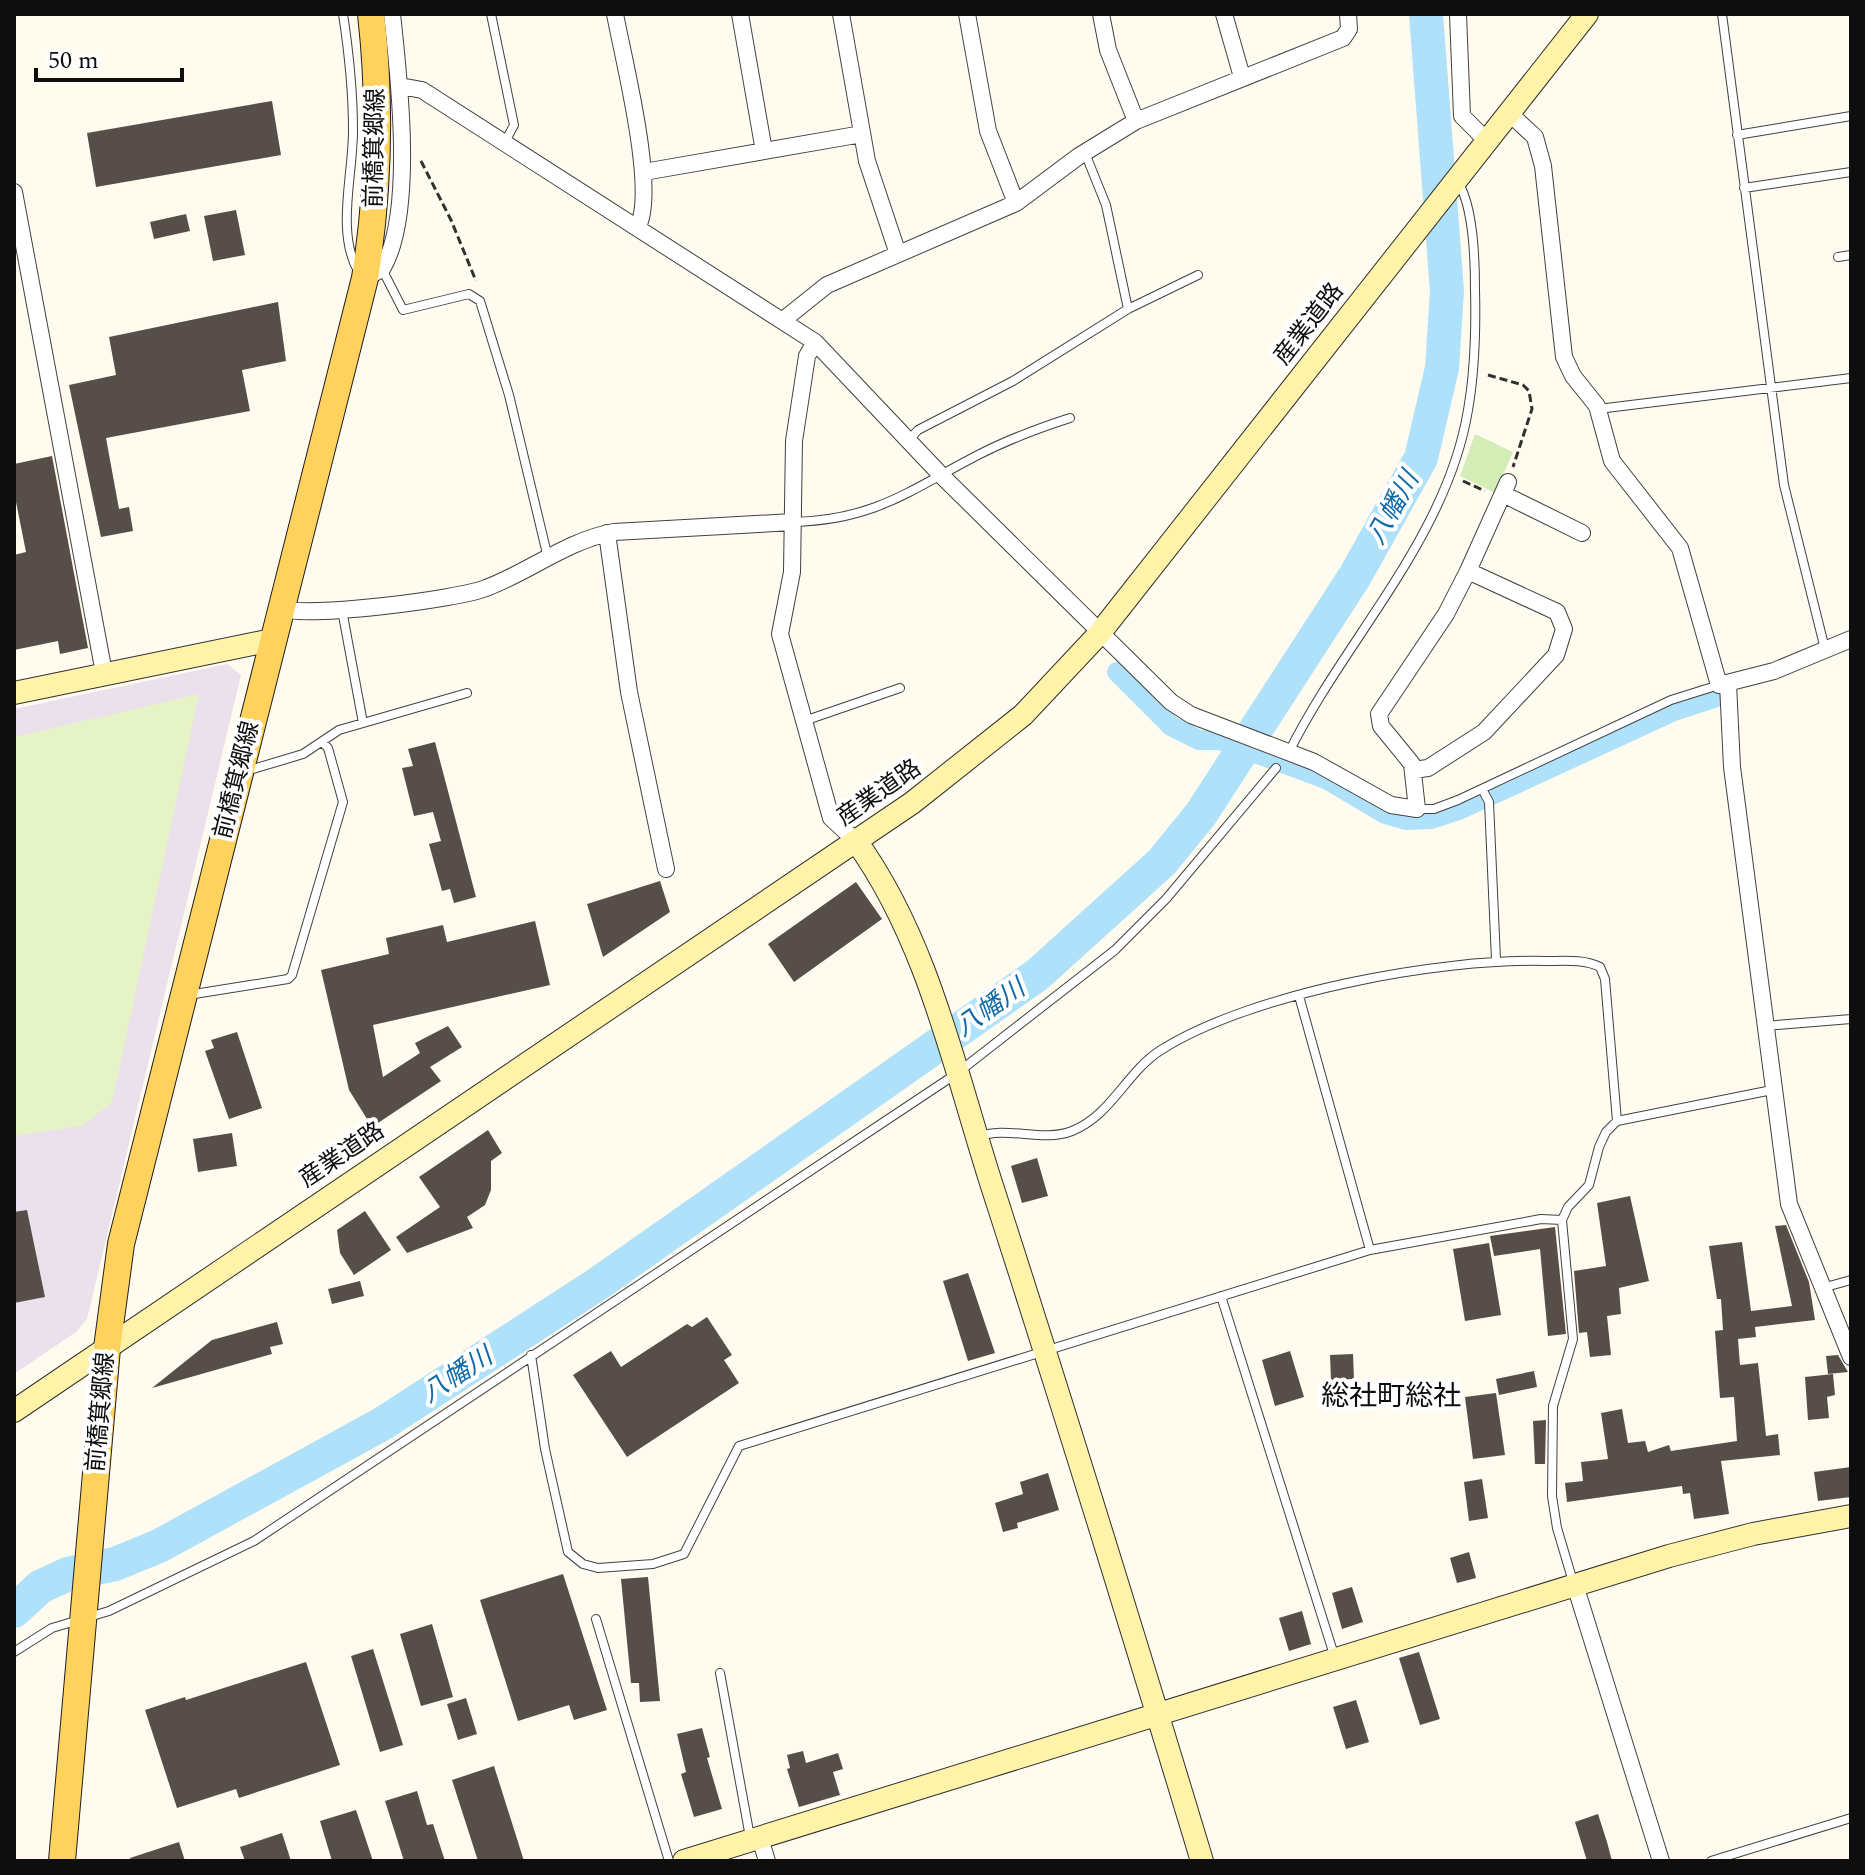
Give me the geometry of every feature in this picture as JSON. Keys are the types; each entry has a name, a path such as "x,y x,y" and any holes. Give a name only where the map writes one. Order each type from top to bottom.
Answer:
{"main road":[{"name":"前橋箕郷線","path":"83,1615 107,1348 121,1244 280,608 373,273 378,130 371,14"},
{"path":"62,1861 83,1615"}],"street":[{"path":"373,273 396,232 400,86 392,14"},
{"path":"615,14 644,172 643,211 637,228"},
{"path":"740,14 764,151"},
{"path":"841,14 871,176 898,254"},
{"path":"967,14 988,131 1016,203"},
{"path":"1101,14 1108,50 1136,121"},
{"path":"1224,14 1242,77"},
{"path":"782,321 819,290 1016,203 1084,152 1136,121 1343,38 1349,29 1348,14"},
{"path":"1458,14 1462,116 1487,141"},
{"name":"産業道路","path":"14,1411 856,841 993,741 1034,705 1099,634 1587,14"},
{"path":"400,86 422,90 815,342 941,475 1171,702 1191,715 1285,749 1349,778 1391,805 1417,809 1413,770 1409,759 1381,726 1379,714 1446,614 1504,492 1582,533"},
{"path":"1509,113 1529,127 1537,142 1545,176 1561,349 1573,376 1598,409 1612,461 1680,548 1723,684 1772,1090 1789,1204 1851,1357"},
{"path":"644,172 862,134"},
{"path":"14,192 104,673"},
{"path":"815,342 807,356 794,441 792,572 780,634 831,818 856,841 907,930 935,1008 1045,1351 1202,1861"},
{"path":"280,608 293,612 342,609 470,593 607,533 793,522"},
{"path":"607,533 629,692 666,869"},
{"path":"1413,770 1428,768 1484,732 1556,655 1564,629 1557,612 1468,571"},
{"path":"1723,684 1774,671 1851,639"},
{"path":"14,693 272,640"},
{"path":"684,1861 1575,1585 1741,1537 1851,1516"},
{"path":"1575,1585 1661,1861"},
{"path":"755,1840 767,1861"}],"lane":[{"path":"343,14 353,128 348,215 350,251 358,271 373,273 403,310 475,295 480,301 509,395 548,558"},
{"path":"491,14 502,49 514,125 505,143"},
{"path":"1722,14 1784,485 1825,650"},
{"path":"1737,135 1851,116"},
{"path":"1084,152 1106,205 1128,309"},
{"path":"1744,188 1851,172"},
{"path":"1285,749 1418,541 1449,474 1468,411 1475,265 1468,204 1457,179"},
{"path":"1838,257 1851,255"},
{"path":"908,441 918,430 1013,381 1128,309 1198,275"},
{"path":"1598,409 1851,378"},
{"path":"793,522 824,520 882,506 917,491 992,449 1070,418"},
{"path":"342,609 363,723"},
{"path":"1417,809 1434,809 1671,700 1723,684"},
{"path":"804,721 900,688"},
{"path":"240,767 253,769 303,754 323,743 333,732 467,693"},
{"path":"184,994 194,996 288,979 292,975 343,802 323,743"},
{"path":"14,1652 52,1628 83,1615 109,1611 254,1541 955,1070 1115,950 1166,899 1276,768"},
{"path":"1482,789 1489,802 1496,960"},
{"path":"976,1138 996,1131 1041,1135 1071,1131 1098,1116 1151,1057 1184,1036 1226,1018 1299,996 1496,960 1584,962 1600,967 1605,979 1617,1121"},
{"path":"1299,996 1370,1250"},
{"path":"1764,1026 1851,1019"},
{"path":"1575,1585 1557,1528 1552,1496 1553,1406 1573,1339 1562,1220 1568,1207 1589,1185 1599,1147 1606,1132 1617,1121 1772,1090"},
{"path":"531,1355 545,1449 565,1548 583,1564 598,1568 653,1564 684,1554 739,1446 1370,1250 1541,1219 1562,1220"},
{"path":"1822,1288 1851,1280"},
{"path":"1221,1296 1335,1659"},
{"path":"596,1619 669,1861"},
{"path":"720,1673 755,1840"},
{"path":"1711,1861 1851,1818"}],"path":[{"path":"400,140 415,148 451,220 477,285 475,295"},
{"path":"1449,474 1504,492 1532,409 1529,391 1515,381 1471,371"}],"shaded area":[{"path":"227,664 241,675 87,1319 76,1332 14,1374 14,709"}],"green space":[{"path":"1475,434 1513,452 1495,493 1460,476"},
{"path":"199,694 112,1103 81,1126 14,1136 14,737"}],"building":[{"path":"272,101 281,155 96,187 87,133"},
{"path":"236,210 245,255 213,261 204,216"},
{"path":"186,214 190,231 154,239 150,222"},
{"path":"278,302 286,361 242,370 250,411 106,438 119,509 129,507 133,531 101,537 69,385 116,375 109,337"},
{"path":"52,456 88,648 60,654 58,641 14,650 14,555 26,552 14,492 14,464"},
{"path":"435,742 476,897 454,903 450,889 442,891 429,844 441,841 433,812 414,816 402,768 413,766 408,749"},
{"path":"660,881 670,912 603,957 587,904"},
{"path":"856,882 882,919 794,982 768,944"},
{"path":"535,921 550,985 373,1025 383,1077 420,1053 415,1043 448,1026 462,1047 430,1067 441,1081 372,1127 349,1090 321,970 389,954 386,938 443,925 447,942"},
{"path":"237,1032 262,1108 229,1119 205,1051 214,1048 211,1040"},
{"path":"488,1130 502,1153 491,1161 491,1190 485,1205 467,1217 473,1228 407,1253 396,1237 440,1207 419,1177"},
{"path":"232,1133 237,1166 198,1172 193,1139"},
{"path":"1037,1158 1048,1196 1022,1203 1011,1166"},
{"path":"1630,1196 1649,1281 1619,1288 1621,1314 1607,1316 1611,1355 1590,1357 1587,1332 1579,1333 1574,1271 1606,1266 1597,1203"},
{"path":"27,1210 45,1297 14,1303 14,1212"},
{"path":"365,1211 391,1250 354,1275 340,1253 337,1230"},
{"path":"1786,1225 1809,1282 1815,1320 1755,1327 1756,1337 1738,1339 1740,1365 1758,1363 1766,1436 1778,1434 1780,1455 1721,1461 1729,1514 1694,1519 1690,1493 1683,1494 1682,1486 1567,1502 1565,1483 1583,1481 1581,1462 1608,1459 1601,1413 1622,1409 1628,1443 1645,1441 1648,1452 1669,1445 1671,1451 1737,1441 1734,1397 1720,1398 1715,1331 1723,1330 1721,1299 1717,1299 1709,1246 1742,1242 1751,1311 1792,1306 1775,1226"},
{"path":"1555,1227 1566,1334 1548,1336 1540,1249 1494,1256 1490,1236"},
{"path":"1489,1243 1501,1315 1465,1321 1453,1249"},
{"path":"968,1273 995,1353 968,1361 943,1281"},
{"path":"360,1281 364,1296 332,1304 328,1289"},
{"path":"707,1317 732,1355 724,1360 739,1383 627,1457 573,1375 611,1351 621,1367 687,1324 692,1327"},
{"path":"277,1322 283,1344 270,1347 272,1354 152,1388 212,1340"},
{"path":"1290,1351 1304,1397 1275,1406 1262,1360"},
{"path":"1353,1354 1354,1379 1331,1380 1330,1355"},
{"path":"1838,1355 1848,1372 1828,1374 1826,1356"},
{"path":"1534,1371 1537,1387 1499,1395 1496,1379"},
{"path":"1833,1374 1835,1395 1827,1397 1829,1418 1808,1420 1805,1377"},
{"path":"1496,1393 1505,1455 1473,1459 1465,1397"},
{"path":"1546,1420 1545,1464 1535,1464 1533,1421"},
{"path":"1851,1467 1851,1497 1818,1501 1814,1472"},
{"path":"1048,1473 1059,1510 1017,1523 1018,1528 1003,1532 995,1503 1023,1494 1020,1482"},
{"path":"1482,1479 1488,1518 1469,1521 1464,1482"},
{"path":"1469,1552 1476,1578 1457,1583 1450,1558"},
{"path":"563,1574 607,1710 574,1720 569,1705 518,1721 480,1600"},
{"path":"648,1577 660,1701 640,1702 639,1683 631,1683 621,1579"},
{"path":"1352,1587 1363,1622 1342,1629 1332,1593"},
{"path":"1302,1611 1311,1644 1289,1651 1279,1618"},
{"path":"432,1624 453,1697 421,1706 400,1634"},
{"path":"373,1649 403,1745 380,1752 351,1656"},
{"path":"1419,1652 1440,1719 1420,1725 1399,1658"},
{"path":"306,1662 340,1765 239,1798 236,1789 177,1808 145,1710"},
{"path":"466,1698 477,1734 458,1740 447,1704"},
{"path":"1356,1700 1369,1742 1346,1749 1333,1707"},
{"path":"702,1728 722,1809 694,1817 681,1774 686,1772 677,1734"},
{"path":"803,1751 806,1763 838,1753 843,1769 833,1772 840,1795 799,1807 787,1769 790,1768 787,1755"},
{"path":"494,1766 524,1861 478,1861 452,1780"},
{"path":"417,1791 427,1825 433,1824 445,1861 404,1861 385,1801"},
{"path":"356,1810 373,1861 332,1861 320,1821"},
{"path":"1598,1814 1612,1861 1587,1861 1575,1822"},
{"path":"282,1833 291,1861 245,1861 240,1847"},
{"path":"179,1842 185,1861 131,1861 130,1858"}],"waterway":[{"name":"八幡川","path":"14,1611 40,1587 68,1574 115,1564 159,1546 382,1424 599,1283 1037,975 1162,862 1201,814 1355,576 1421,458 1442,368 1447,291 1426,14"},
{"path":"1117,672 1171,726 1199,740 1220,740 1326,779 1385,814 1406,820 1431,819 1459,810 1674,711 1714,698"}],"district":[{"name":"総社町総社","path":"1391,1396"}]}
